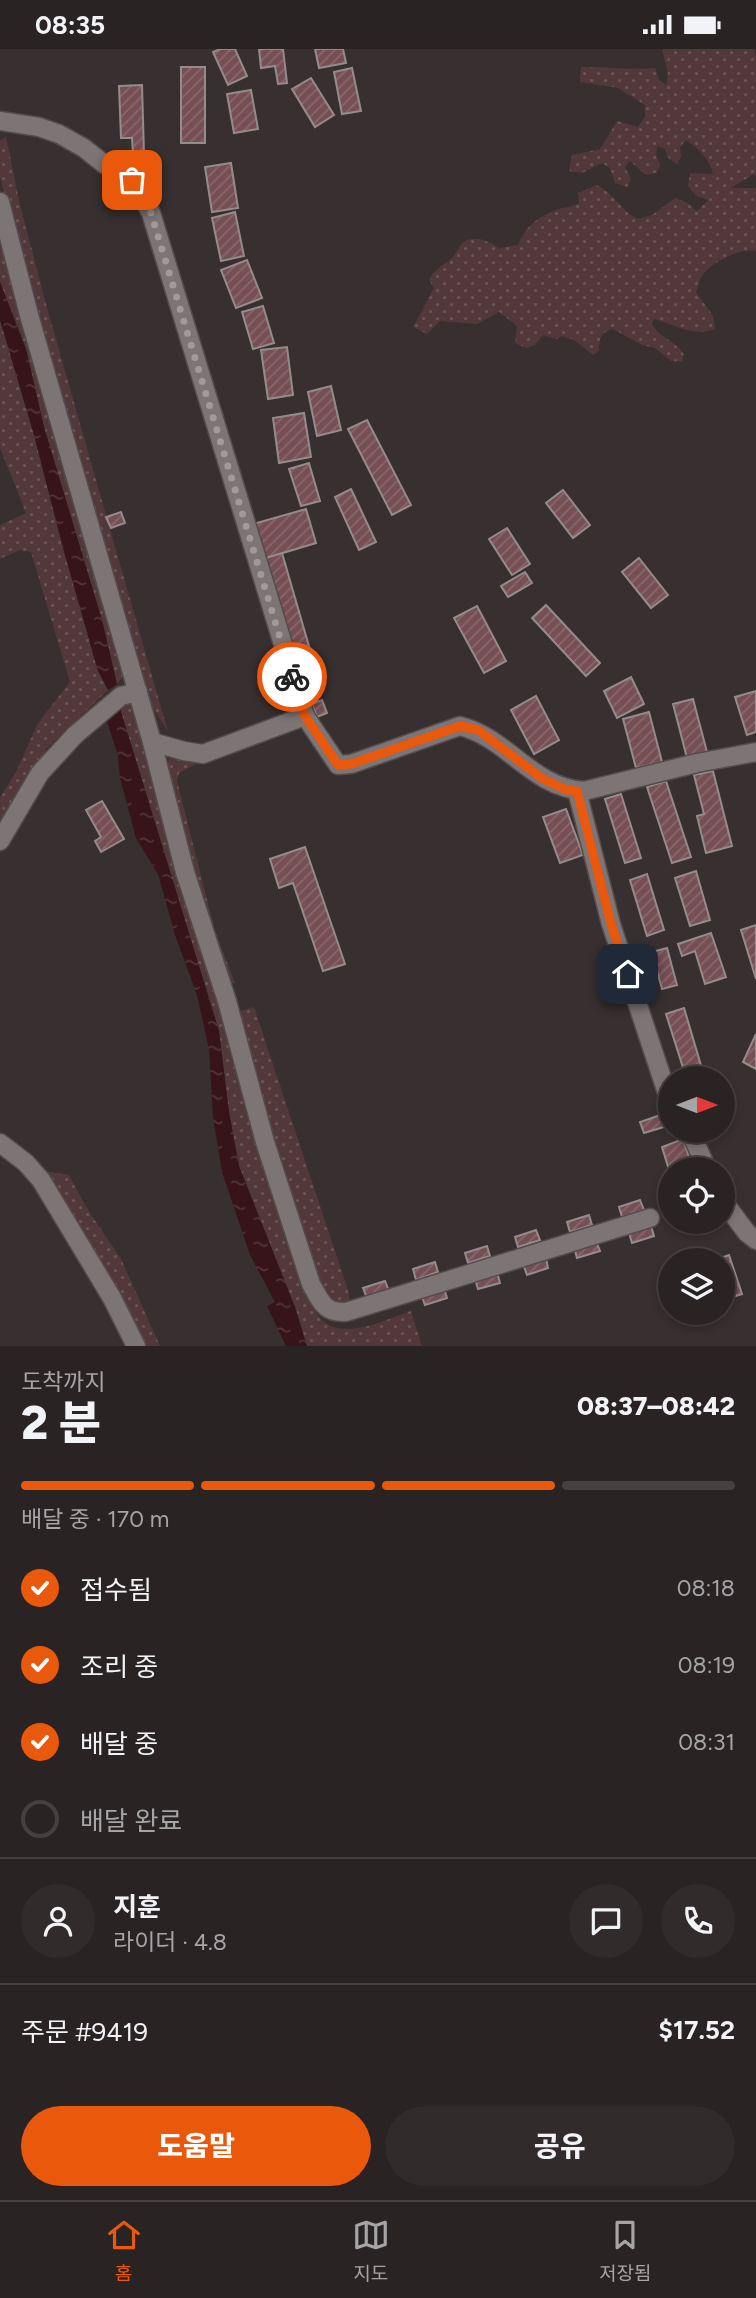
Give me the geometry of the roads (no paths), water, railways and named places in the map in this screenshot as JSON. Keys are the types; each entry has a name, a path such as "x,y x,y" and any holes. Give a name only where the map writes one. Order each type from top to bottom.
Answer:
{"street":[{"path":"0,121 39,127 59,134 132,180 143,194 305,716 338,765 351,764 460,726 478,730 543,779 567,790 577,791 756,752"},
{"path":"0,202 129,694 152,742 185,872 227,1001 265,1142 311,1284 322,1304 334,1313 346,1312 650,1218"},
{"path":"0,842 40,773 75,735 104,709 129,694"},
{"path":"152,742 203,754 305,716"},
{"path":"577,791 611,924 658,1066"},
{"path":"0,1143 26,1163 41,1180 112,1298 136,1346"},
{"path":"735,1217 756,1240"}],"water":[{"path":"0,282 26,349 44,427 102,620 117,684 108,690 98,671 0,320"},
{"path":"119,705 219,1031 239,1166 295,1307 307,1346 286,1346 267,1306 275,1302 250,1255 222,1172 213,1118 209,1049 197,995 175,935 158,874 136,838 120,778 118,756 106,718"}]}
